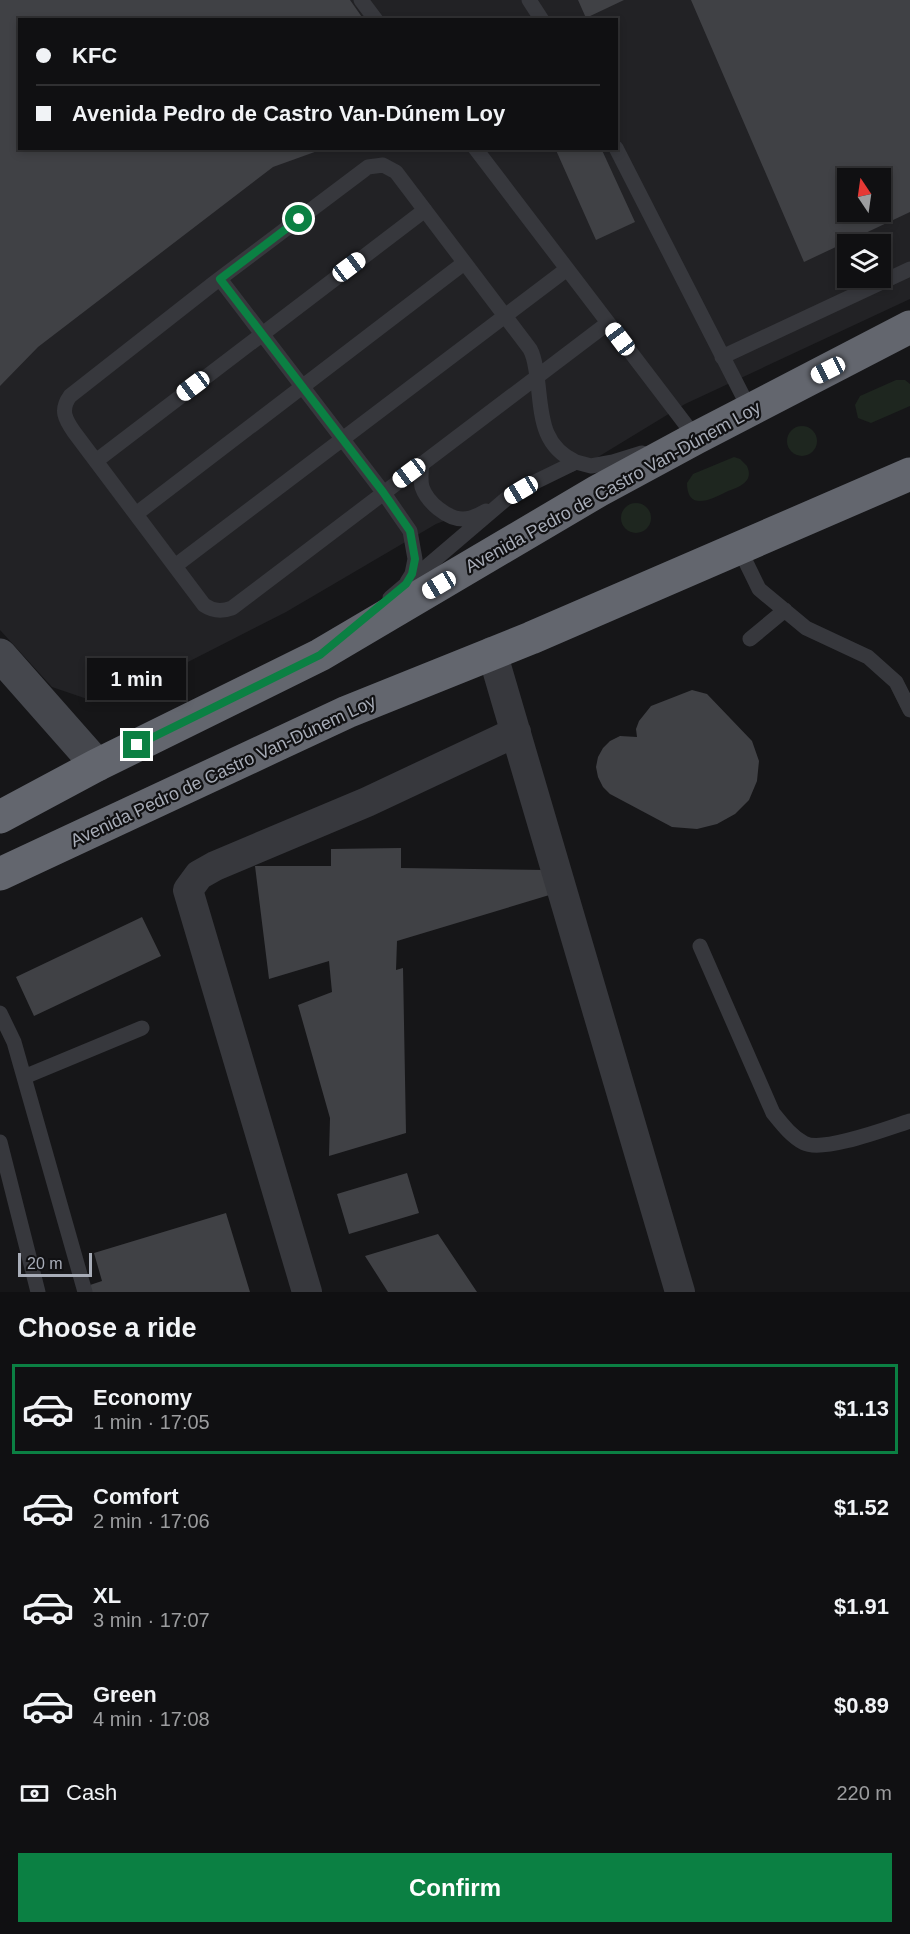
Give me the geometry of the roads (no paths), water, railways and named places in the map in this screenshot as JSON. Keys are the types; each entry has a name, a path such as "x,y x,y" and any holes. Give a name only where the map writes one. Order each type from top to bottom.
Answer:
{"highway":[{"name":"Avenida Pedro de Castro Van-Dúnem Loy","path":"0,817 97,765 320,655 598,491 910,327"},
{"path":"867,350 889,344 910,346"},
{"name":"Avenida Pedro de Castro Van-Dúnem Loy","path":"0,874 347,712 531,638 910,474"}],"main road":[{"path":"0,655 97,765"}],"street":[{"path":"492,652 680,1292"},
{"path":"307,1292 188,890 199,875 215,866 367,802 516,732"}],"lane":[{"path":"361,0 374,18"},
{"path":"529,0 541,18"},
{"path":"477,150 696,438 613,462 591,466 562,456 552,446 546,432 537,376 534,356 396,172 383,165 375,164 220,279 70,396 66,401 64,415 66,421 204,604 209,609 224,611 232,608 383,492 537,376 608,323"},
{"path":"617,150 750,410"},
{"path":"96,461 425,210"},
{"path":"136,514 465,263"},
{"path":"175,566 567,269"},
{"path":"722,357 910,269"},
{"path":"220,279 383,492 410,531 415,559 412,574 406,584"},
{"path":"422,463 423,490 434,505 447,514 462,519 477,516 544,477 576,462"},
{"path":"320,655 506,499"},
{"path":"739,548 759,589 806,628 868,657 896,682 910,710"},
{"path":"750,639 784,610"},
{"path":"700,946 773,1113 790,1133 806,1144 822,1145 855,1138 910,1121"},
{"path":"0,1013 14,1042 85,1292"},
{"path":"24,1077 142,1028"},
{"path":"0,1142 38,1292"}]}
